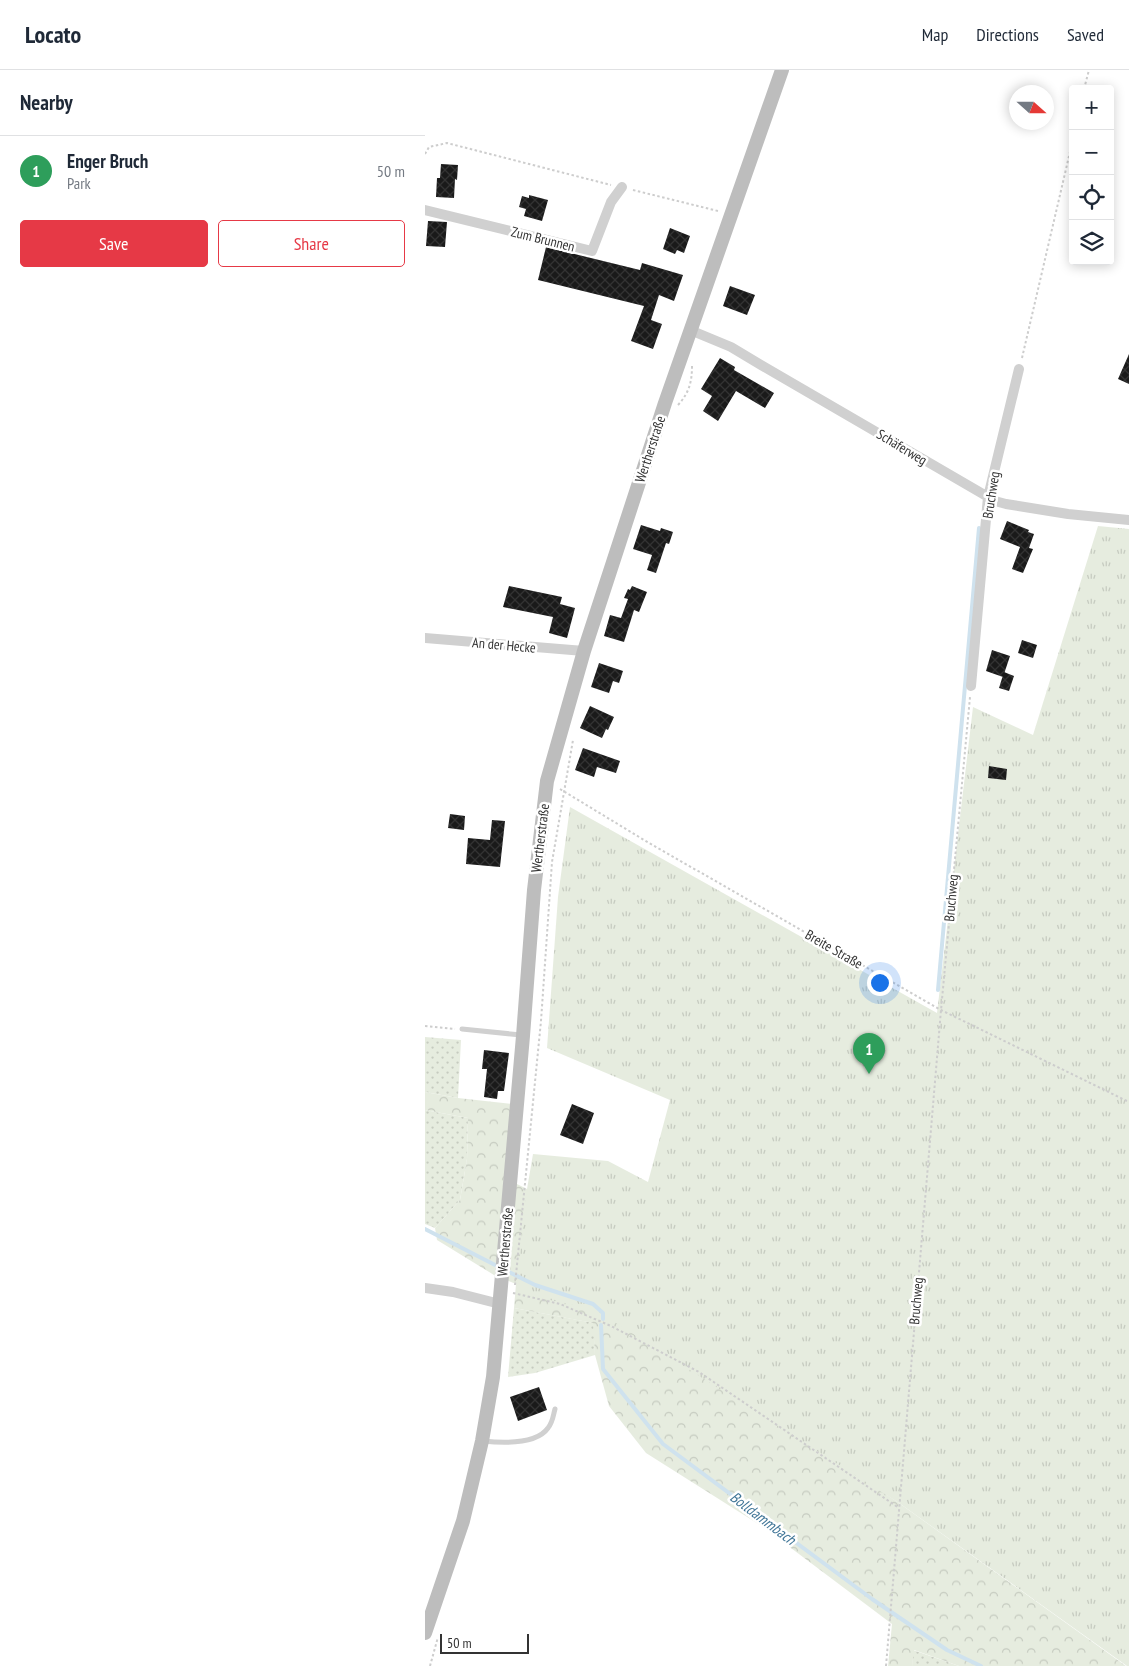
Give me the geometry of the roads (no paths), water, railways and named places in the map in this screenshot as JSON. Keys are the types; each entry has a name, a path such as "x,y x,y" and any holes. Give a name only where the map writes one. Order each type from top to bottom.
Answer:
{"main road":[{"name":"Wertherstraße","path":"425,1633 463,1521 482,1441 505,1296 503,1265 534,890 547,782 584,651 690,330 782,70"}],"street":[{"name":"Zum Brunnen","path":"425,210 592,251 611,202 622,187"},
{"name":"Schäferweg","path":"690,330 731,347 988,497 1006,504 1068,514 1129,520"},
{"name":"Bruchweg","path":"971,686 988,497 1019,369"},
{"name":"An der Hecke","path":"425,638 584,651"},
{"path":"425,1288 505,1296"}],"lane":[{"path":"462,1030 523,1036"},
{"path":"482,1441 499,1443 535,1438 549,1428 555,1409"}],"waterway":[{"path":"938,990 979,528"},
{"name":"Bolldammbach","path":"425,1229 499,1267"},
{"name":"Bolldammbach","path":"505,1270 535,1285 593,1304 603,1313 603,1319"},
{"name":"Bolldammbach","path":"601,1325 603,1369 663,1444 872,1599 947,1650 981,1666"}],"place":[{"name":"Enger Bruch","path":"869,1074"}]}
